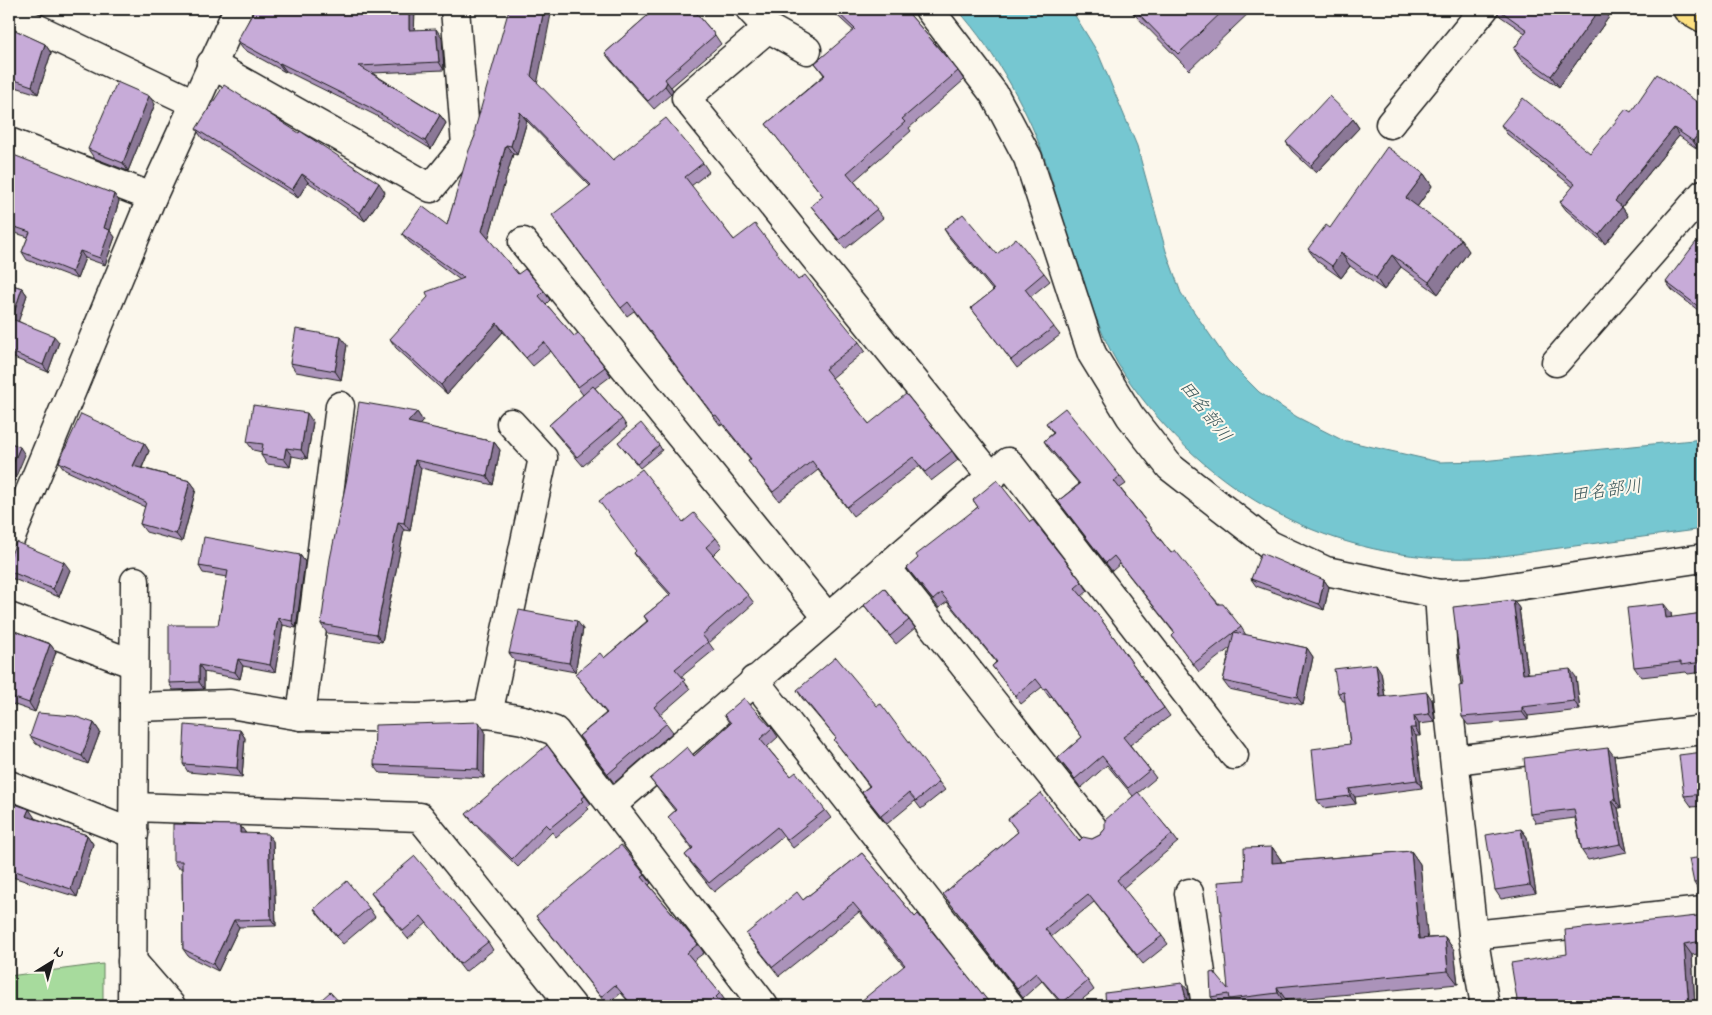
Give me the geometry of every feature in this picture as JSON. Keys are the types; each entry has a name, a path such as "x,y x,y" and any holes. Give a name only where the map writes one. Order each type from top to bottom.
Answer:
{"highway":[{"path":"1686,9 1703,18"}],"street":[{"path":"9,542 152,197 210,64 238,9"},
{"path":"210,64 431,188 466,145 455,9"},
{"path":"929,9 994,94 1028,158 1092,354 1130,416 1170,467 1214,504 1278,549 1326,571 1439,594 1476,592 1703,558"},
{"path":"1390,124 1484,9"},
{"path":"807,50 759,18 686,98 991,476"},
{"path":"19,20 194,103"},
{"path":"9,142 152,197"},
{"path":"1556,362 1703,194"},
{"path":"523,242 827,618"},
{"path":"301,716 340,406"},
{"path":"488,714 542,458 511,423"},
{"path":"612,805 754,680 1008,462 1234,755"},
{"path":"886,567 1096,832"},
{"path":"132,1006 135,581"},
{"path":"1439,594 1443,654 1473,935 1485,1006"},
{"path":"9,617 134,664"},
{"path":"754,680 1010,1006"},
{"path":"134,707 230,704 301,716 417,718 488,714 523,720 555,731 764,1006"},
{"path":"1455,760 1703,730"},
{"path":"9,785 134,834"},
{"path":"134,807 420,817 572,1006"},
{"path":"1189,894 1206,1006"},
{"path":"1473,935 1703,911"},
{"path":"132,961 171,1006"}],"green space":[{"path":"103,964 103,1006 9,1006 9,976"}],"water":[{"name":"田名部川","path":"957,9 1071,9 1098,53 1137,146 1166,251 1181,293 1228,361 1259,392 1297,417 1342,440 1439,462 1482,461 1703,439 1703,529 1497,557 1425,557 1373,549 1324,534 1278,513 1234,487 1194,455 1157,417 1118,364 1100,328 1076,265 1048,168 1031,125 998,64 972,26"}],"building":[{"path":"255,9 298,9 304,11 305,9 409,9 409,30 436,29 439,62 359,66 440,115 425,141 369,107 279,64 237,41"},
{"path":"509,9 544,9 531,76 613,160 666,118 703,163 685,177 734,240 755,224 798,280 805,275 859,342 825,369 869,424 906,394 952,451 925,472 913,457 847,507 812,461 773,492 748,461 751,459 716,415 714,416 628,302 621,308 552,215 591,185 520,112 511,146 506,145 482,231 518,274 525,269 544,291 539,296 574,336 578,333 605,367 578,387 544,342 526,358 497,323 441,385 390,339 428,297 426,292 464,278 402,234 422,206 447,225 469,150 475,136 475,129"},
{"path":"655,9 693,9 715,35 665,79 667,82 665,86 648,101 605,53"},
{"path":"834,9 905,9 958,71 902,119 905,122 847,173 877,209 839,240 811,206 823,196 766,124 825,75 815,63 855,29"},
{"path":"1134,9 1225,9 1178,54"},
{"path":"1498,9 1600,9 1551,76 1514,49 1527,30"},
{"path":"9,28 45,44 32,86 9,78"},
{"path":"1657,74 1703,106 1703,127 1693,141 1674,128 1615,201 1622,207 1599,235 1560,202 1575,184 1501,125 1523,98 1590,153 1626,109 1631,112"},
{"path":"117,82 149,96 123,163 88,149"},
{"path":"224,85 299,133 300,131 379,183 360,213 302,174 292,190 196,129"},
{"path":"1329,96 1353,119 1311,165 1286,142"},
{"path":"1387,147 1424,174 1406,198 1461,239 1429,282 1392,255 1376,278 1341,253 1332,266 1308,249 1326,225 1330,228"},
{"path":"11,154 114,194 104,228 110,230 100,258 80,251 72,272 22,252 30,232 9,225 9,162"},
{"path":"963,214 997,254 1016,238 1044,273 1025,289 1054,327 1011,360 971,308 994,290 944,229"},
{"path":"1696,242 1703,247 1703,310 1666,282"},
{"path":"9,284 22,288 12,319 54,336 43,365 9,351"},
{"path":"296,329 341,337 335,371 290,363"},
{"path":"593,386 622,419 577,457 549,425"},
{"path":"359,402 417,412 408,422 494,442 487,476 415,460 404,523 398,522 376,634 321,624 330,559 348,473"},
{"path":"253,405 307,413 301,450 286,448 284,459 261,455 263,444 247,442"},
{"path":"1065,408 1120,476 1114,481 1171,553 1175,550 1218,604 1223,604 1241,627 1193,664 1172,636 1175,633 1114,556 1106,563 1058,501 1080,484 1044,441 1054,433 1046,423"},
{"path":"81,414 144,443 133,466 190,481 176,534 140,524 146,502 59,462"},
{"path":"641,423 659,445 637,464 618,442"},
{"path":"9,442 20,447 9,473"},
{"path":"642,469 683,522 694,513 716,538 706,547 748,595 702,635 708,642 675,669 685,680 654,707 667,723 608,774 579,736 607,713 575,674 600,653 604,658 648,621 644,616 671,594 634,553 636,551 599,501"},
{"path":"997,480 1030,522 1033,520 1082,582 1075,588 1098,615 1164,708 1123,737 1150,770 1128,788 1102,756 1075,779 1058,758 1082,737 1046,688 1044,689 1036,679 1015,696 992,666 997,662 941,593 933,600 907,568 918,558 916,555 978,507 973,500"},
{"path":"204,537 300,555 292,621 278,618 270,665 238,659 235,672 199,665 199,682 169,683 169,625 218,625 228,571 199,566"},
{"path":"16,542 64,562 53,589 9,571 9,560"},
{"path":"1261,553 1324,580 1319,604 1251,579"},
{"path":"884,588 909,620 890,636 864,605"},
{"path":"1513,600 1523,674 1570,669 1574,701 1522,707 1522,712 1462,717 1459,686 1463,685 1453,607"},
{"path":"1664,604 1666,618 1703,613 1703,662 1681,665 1681,662 1634,667 1627,608"},
{"path":"519,610 577,621 569,663 509,653"},
{"path":"9,629 50,644 29,703 9,696"},
{"path":"1234,632 1307,648 1297,697 1223,681"},
{"path":"836,657 877,706 881,704 939,782 916,801 909,793 881,816 862,792 870,786 834,740 836,738 797,690"},
{"path":"1376,664 1380,697 1427,692 1429,714 1414,716 1415,728 1410,728 1417,780 1349,789 1350,796 1317,800 1312,749 1350,744 1344,692 1338,693 1334,669"},
{"path":"744,698 772,728 760,739 791,776 796,772 825,810 787,840 777,827 709,883 685,855 693,848 668,817 676,810 650,779 687,747 694,756 731,723 724,715"},
{"path":"38,713 74,716 94,723 82,756 30,736"},
{"path":"479,722 478,769 374,765 375,725"},
{"path":"185,725 240,730 237,768 183,764"},
{"path":"547,745 585,796 581,799 583,801 550,828 546,824 512,859 466,814"},
{"path":"1608,748 1615,800 1612,800 1621,844 1582,851 1574,809 1530,814 1524,758"},
{"path":"1703,752 1703,794 1684,796 1679,755"},
{"path":"1138,792 1172,834 1117,880 1162,936 1137,955 1088,894 1045,929 1088,981 1062,1003 1036,973 1017,989 943,894 1018,832 1008,819 1041,793 1079,841 1083,837 1092,839 1100,835 1105,829 1105,820"},
{"path":"9,802 29,809 26,816 87,835 71,889 9,869"},
{"path":"173,824 240,825 240,833 268,834 271,919 234,920 213,964 183,949 182,861 173,861"},
{"path":"1521,829 1530,885 1495,890 1486,835"},
{"path":"621,845 645,875 642,877 698,944 687,953 720,993 716,997 724,1006 633,1006 615,985 601,997 536,916"},
{"path":"1272,847 1272,863 1411,851 1419,939 1445,937 1448,971 1277,987 1278,993 1229,999 1228,994 1211,997 1210,973 1214,972 1228,989 1218,882 1245,880 1244,848"},
{"path":"862,853 915,917 918,914 992,1006 855,1006 905,965 853,903 773,967 746,934 797,892 803,900"},
{"path":"415,856 488,942 460,964 421,916 403,931 371,893"},
{"path":"1703,857 1703,882 1694,883 1689,859"},
{"path":"347,881 369,908 337,936 314,909"},
{"path":"1703,912 1703,941 1684,944 1689,1006 1518,1006 1511,963 1567,954 1565,930 1697,916"},
{"path":"1182,983 1188,1006 1106,1006 1105,993"},
{"path":"330,992 343,1006 314,1006"}]}
